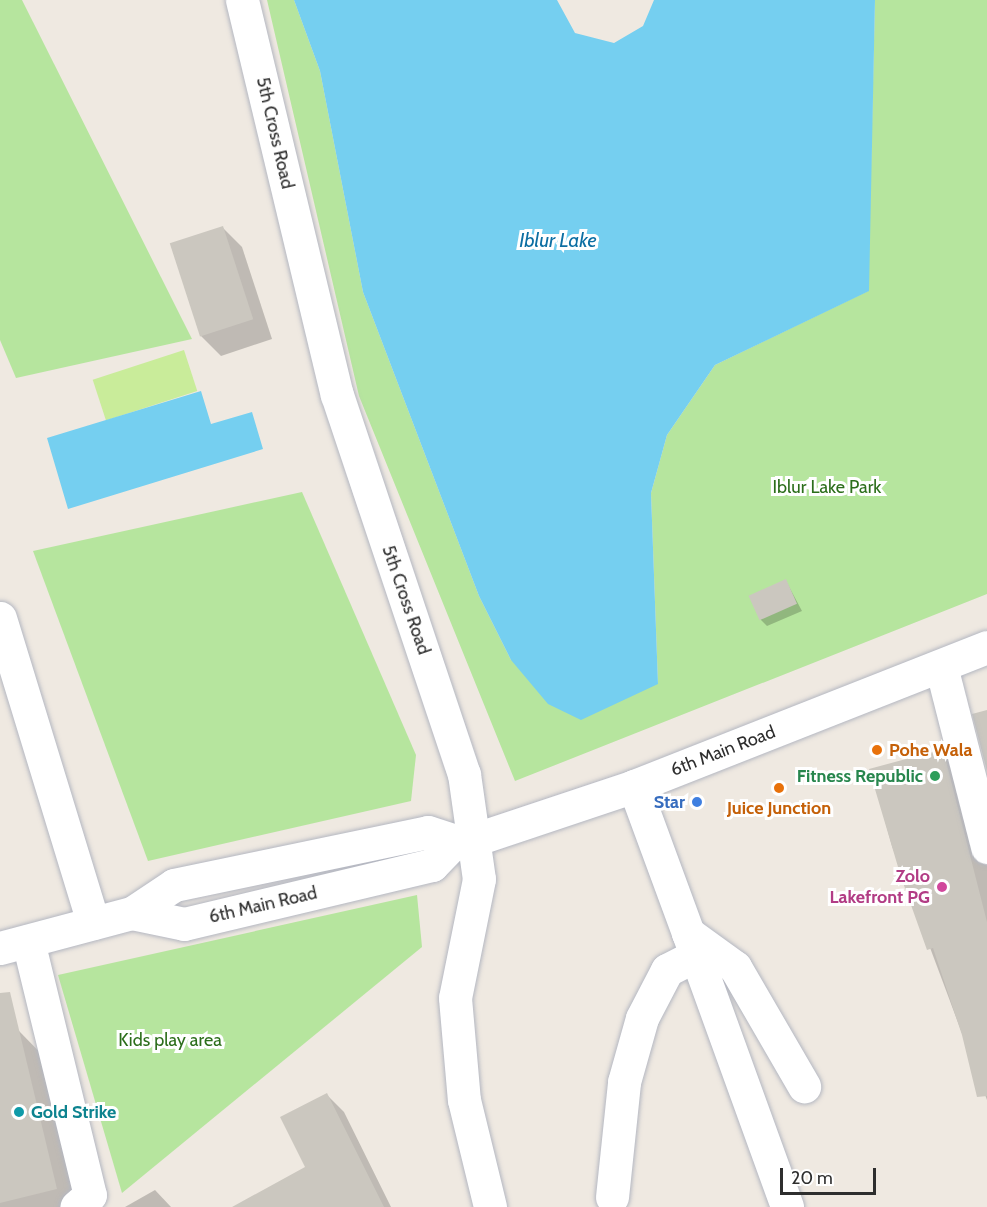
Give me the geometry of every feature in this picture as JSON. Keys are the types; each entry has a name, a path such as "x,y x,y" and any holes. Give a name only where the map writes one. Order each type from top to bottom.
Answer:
{"street":[{"name":"5th Cross Road","path":"242,0 337,395 464,774 466,840 479,879 455,998 464,1100 490,1207"},
{"path":"0,618 93,923"},
{"name":"6th Main Road","path":"14,944 132,913 174,885 428,832 466,840 634,786 987,647"},
{"path":"941,666 987,847"},
{"path":"634,786 787,1207"},
{"path":"14,944 90,1195 76,1207"},
{"path":"692,944 735,967 804,1086"},
{"path":"612,1197 624,1082 642,1018 667,970 692,944"}],"green space":[{"path":"0,0 22,0 192,339 16,378 0,340"},
{"name":"Iblur Lake Park","path":"267,0 294,0 320,71 363,292 479,596 511,660 658,684 651,493 667,435 715,365 868,291 875,0 987,0 987,594 515,781 359,396"},
{"path":"184,350 197,391 106,421 93,380"},
{"path":"302,492 416,755 411,801 148,861 33,551"},
{"name":"Kids play area","path":"417,895 422,947 122,1193 58,975"}],"water":[{"name":"Iblur Lake","path":"294,0 557,0 575,33 614,43 643,26 654,0 875,0 869,291 715,365 667,435 651,493 658,684 581,720 548,704 511,660 479,596 363,292 320,71"},
{"path":"201,391 211,424 252,412 263,449 68,509 47,438"}],"building":[{"path":"223,226 253,319 200,337 170,243"},
{"path":"786,579 797,604 760,620 749,596"},
{"path":"987,710 987,771 972,714"},
{"path":"943,749 987,922 987,1096 977,1097 962,1035 933,948 927,950 901,877 869,769"},
{"name":"Gold Strike","path":"10,992 57,1189 0,1203 0,993"},
{"path":"327,1093 384,1207 232,1207 305,1167 280,1117"}],"place":[{"name":"Pohe Wala","path":"877,750"},
{"name":"Fitness Republic","path":"935,776"},
{"name":"Juice Junction","path":"779,788"},
{"name":"Star","path":"697,802"},
{"name":"Zolo Lakefront PG","path":"942,887"},
{"name":"Gold Strike","path":"19,1112"}]}
